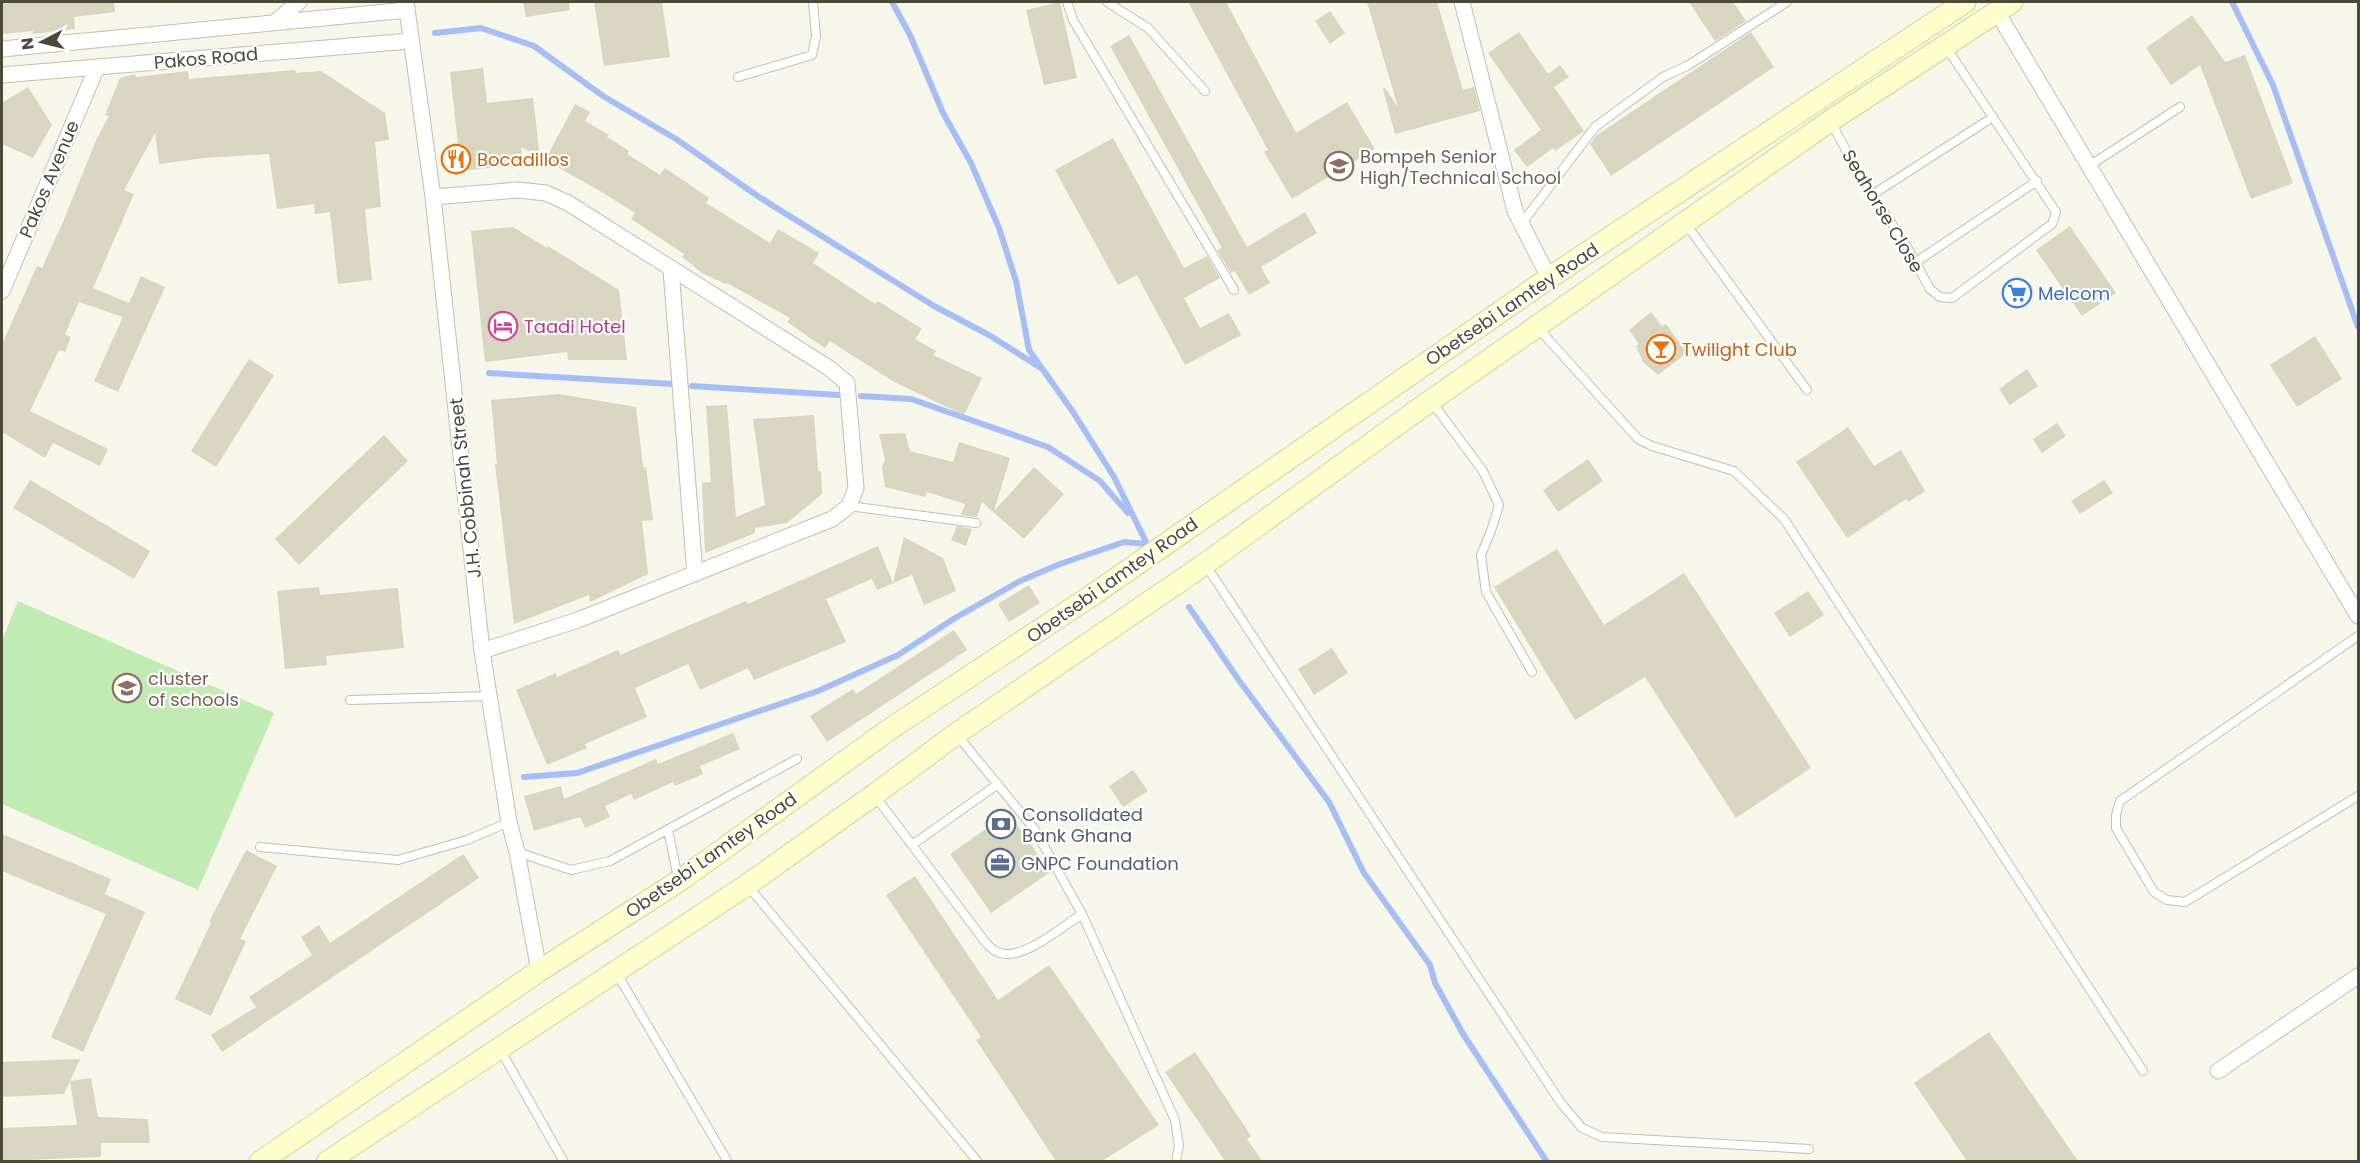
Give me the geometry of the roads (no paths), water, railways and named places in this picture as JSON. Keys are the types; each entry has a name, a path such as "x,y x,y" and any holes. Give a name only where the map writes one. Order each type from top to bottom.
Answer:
{"main road":[{"name":"Obetsebi Lamtey Road","path":"260,1161 539,971 679,881 890,729 1091,596 1549,278 1965,2"},
{"name":"Obetsebi Lamtey Road","path":"327,1161 747,885 956,734 1204,564 1431,400 1685,222 1830,121 2005,7"}],"street":[{"path":"275,22 298,2"},
{"path":"1462,2 1512,197 1549,278"},
{"name":"Pakos Road","path":"2,49 275,22 406,6"},
{"name":"J.H. Cobbinah Street","path":"406,6 433,197 482,651 509,822 517,852 539,971"},
{"path":"2005,7 2089,166 2358,616"},
{"name":"Pakos Road","path":"2,75 410,41"},
{"name":"Pakos Avenue","path":"2,291 97,67"},
{"path":"433,197 518,190 546,193 568,203 829,368 847,383 856,488 849,506 832,519 578,620 482,651"},
{"path":"671,270 694,574"},
{"path":"2218,1071 2358,976"}],"lane":[{"path":"738,77 812,55 816,36 813,2"},
{"path":"1067,2 1073,20 1234,290"},
{"path":"1107,2 1148,28 1205,91"},
{"path":"1522,223 1595,127 1663,77 1686,66 1787,2"},
{"path":"1916,262 2037,181 1945,46"},
{"path":"2089,166 2180,107"},
{"path":"1872,195 1993,117"},
{"name":"Seahorse Close","path":"1830,121 1872,195 1916,262 1930,290 1940,297 1952,298 2052,224 2056,212 2037,181"},
{"path":"1685,222 1807,390"},
{"path":"1537,326 1638,439 1652,446 1734,471 1784,519 2143,1071"},
{"path":"1431,400 1483,471 1499,505 1480,555 1486,592 1532,672"},
{"path":"849,506 976,522"},
{"path":"1204,564 1561,1103 1582,1128 1602,1137 1809,1149"},
{"path":"2358,636 2120,801 2116,815 2116,828 2154,892 2167,900 2185,902 2358,796"},
{"path":"350,700 490,696"},
{"path":"956,734 1035,830 1082,914 1175,1120 1179,1145 1176,1161"},
{"path":"517,852 571,870 610,861 796,759"},
{"path":"912,845 998,784"},
{"path":"874,795 986,943 998,953 1016,954 1030,948 1082,914"},
{"path":"260,847 398,860 467,840 509,822"},
{"path":"668,830 679,881"},
{"path":"747,885 978,1161"},
{"path":"615,971 728,1161"},
{"path":"499,1047 564,1161"}],"waterway":[{"path":"892,2 910,35 943,113 971,163 999,228 1016,281 1029,350 1073,412 1114,477 1147,544"},
{"path":"2232,2 2273,85 2358,327"},
{"path":"435,33 481,28 534,46 603,96 676,139 759,197 934,306 989,335 1041,368"},
{"path":"489,373 673,384"},
{"path":"692,386 839,395"},
{"path":"861,396 911,399 1048,447 1100,481 1128,513"},
{"path":"524,777 577,773 818,691 898,655 955,618 1020,581 1060,564 1124,542 1147,544"},
{"path":"1189,607 1238,679 1329,802 1364,873 1430,965 1435,983 1463,1034 1547,1162"}],"place":[{"name":"Bocadillos","path":"456,159"},
{"name":"Bompeh Senior High/Technical School","path":"1339,166"},
{"name":"Melcom","path":"2017,293"},
{"name":"Taadi Hotel","path":"503,326"},
{"name":"Twilight Club","path":"1661,349"},
{"name":"cluster of schools","path":"127,688"},
{"name":"Consolidated Bank Ghana","path":"1001,824"},
{"name":"GNPC Foundation","path":"1000,863"}]}
